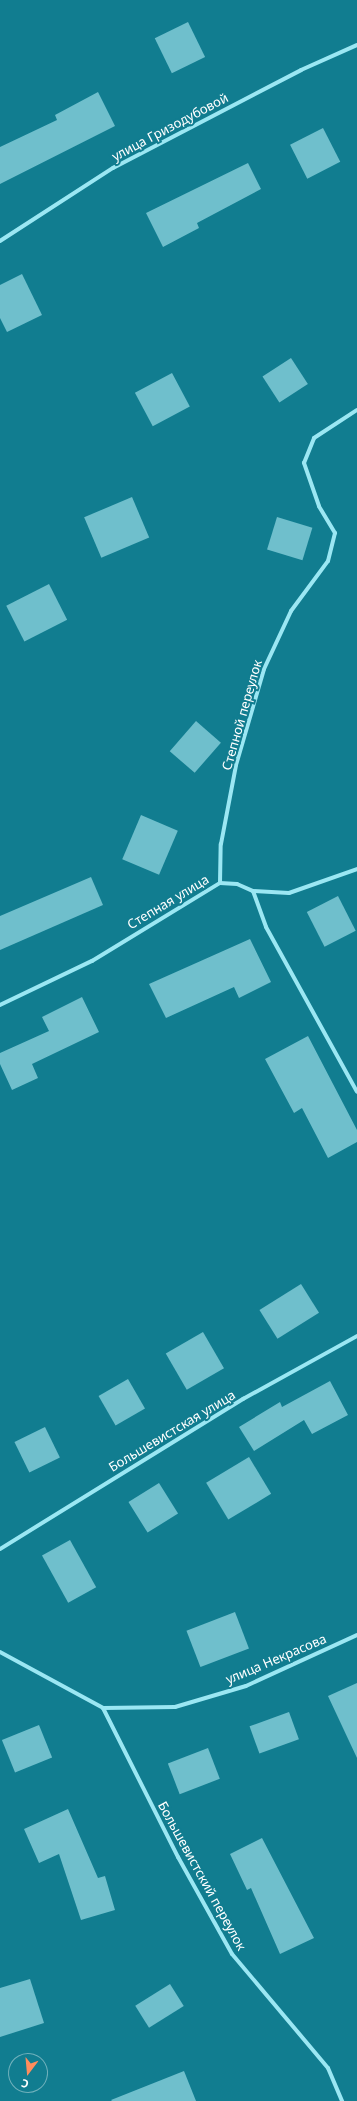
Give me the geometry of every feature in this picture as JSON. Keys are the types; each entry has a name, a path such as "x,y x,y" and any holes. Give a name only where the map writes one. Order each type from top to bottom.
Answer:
{"street":[{"name":"улица Гризодубовой","path":"0,241 113,168 301,70 357,45"},
{"name":"Степной переулок","path":"220,883 220,844 236,765 264,669 291,611 328,561 335,533 319,506 304,462 314,438 357,410"},
{"name":"Степная улица","path":"0,1005 92,961 220,883 238,884 253,891 289,893 357,869"},
{"path":"253,891 266,927 357,1092"},
{"name":"Большевистская улица","path":"0,1549 244,1399 357,1336"},
{"name":"улица Некрасова","path":"0,1652 103,1708 175,1707 246,1686 357,1635"},
{"name":"Большевистский переулок","path":"103,1708 178,1857 232,1954 328,2068 342,2101"}],"building":[{"path":"188,22 205,57 172,73 155,38"},
{"path":"98,92 115,126 0,184 0,147 57,120 55,115"},
{"path":"323,128 340,162 307,179 290,145"},
{"path":"248,163 261,189 197,223 199,228 163,247 146,213"},
{"path":"22,274 42,315 7,332 0,318 0,285"},
{"path":"291,358 308,384 279,403 262,377"},
{"path":"172,373 190,407 153,426 135,393"},
{"path":"132,497 149,538 101,558 84,517"},
{"path":"277,517 312,528 302,560 267,550"},
{"path":"49,584 67,620 24,641 6,606"},
{"path":"196,721 221,743 195,773 170,751"},
{"path":"141,815 178,831 159,875 122,859"},
{"path":"91,877 103,905 0,950 0,916"},
{"path":"338,896 356,931 325,947 307,912"},
{"path":"250,939 271,982 239,998 234,987 166,1018 149,984"},
{"path":"82,997 99,1032 32,1064 38,1078 12,1090 0,1064 0,1053 49,1031 42,1017"},
{"path":"308,1036 357,1130 357,1142 328,1158 302,1108 294,1113 265,1059"},
{"path":"301,1284 319,1313 277,1339 259,1310"},
{"path":"203,1332 224,1368 187,1390 166,1354"},
{"path":"128,1379 145,1408 116,1425 99,1396"},
{"path":"330,1381 348,1415 312,1434 304,1420 254,1451 239,1427 280,1402 282,1407"},
{"path":"45,1427 60,1458 29,1472 14,1442"},
{"path":"249,1457 271,1494 228,1520 206,1483"},
{"path":"159,1483 178,1514 148,1533 128,1502"},
{"path":"70,1540 96,1587 68,1603 42,1556"},
{"path":"235,1612 249,1648 200,1667 186,1631"},
{"path":"357,1683 357,1758 328,1696"},
{"path":"289,1712 299,1739 259,1754 250,1726"},
{"path":"39,1725 52,1757 15,1772 2,1740"},
{"path":"208,1748 220,1779 180,1794 168,1763"},
{"path":"68,1809 98,1878 105,1876 115,1910 81,1920 59,1854 39,1863 24,1829"},
{"path":"262,1838 314,1938 280,1954 251,1888 247,1890 230,1854"},
{"path":"30,1979 44,2023 0,2037 0,1988"},
{"path":"170,1984 184,2006 149,2028 135,2006"},
{"path":"184,2071 196,2101 111,2100"}]}
